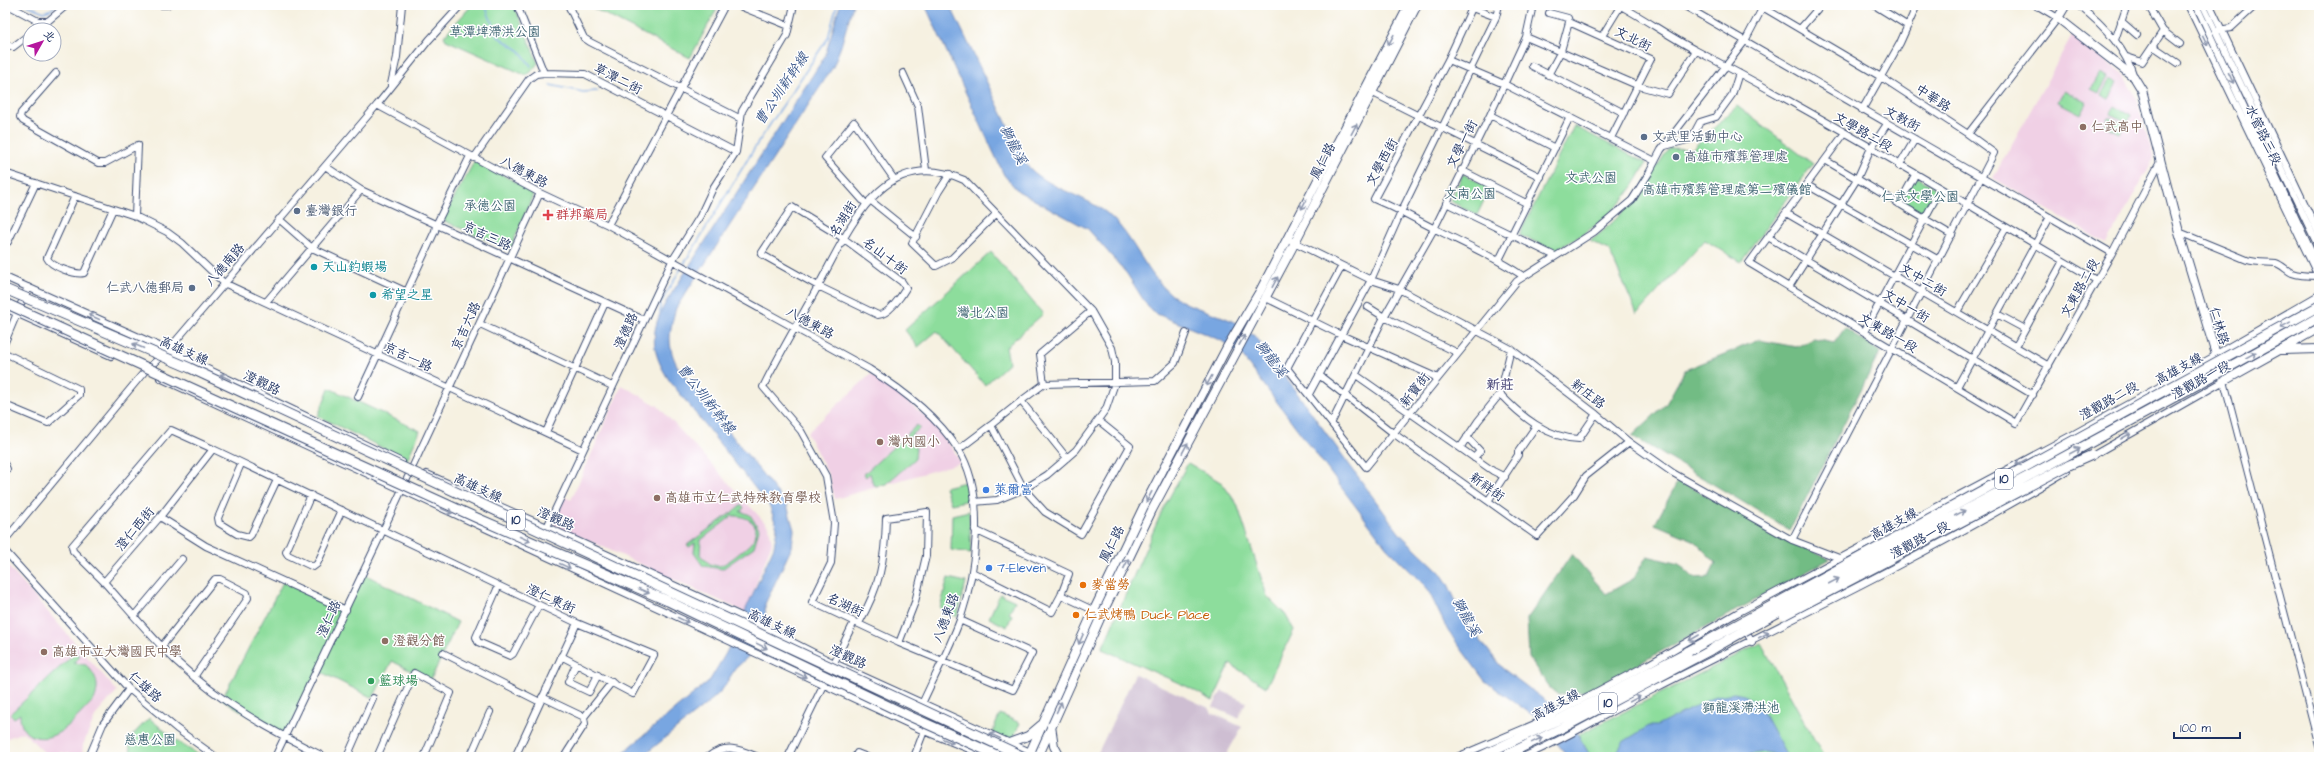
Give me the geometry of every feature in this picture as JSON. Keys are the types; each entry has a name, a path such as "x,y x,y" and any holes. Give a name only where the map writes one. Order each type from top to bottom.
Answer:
{"highway":[{"name":"高雄支線","path":"5,289 190,368 1028,755"},
{"name":"高雄支線","path":"5,303 477,518 668,601 907,716 1000,757"},
{"name":"高雄支線","path":"1479,757 1556,721 1689,651 2319,306"},
{"name":"高雄支線","path":"1502,757 1568,725 1714,648 1815,591 2174,398 2319,317"},
{"path":"1714,648 1750,632 2067,466 2092,455"},
{"path":"1689,651 1716,631 1981,486 1992,477"}],"main road":[{"name":"鳳仁路","path":"1039,757 1048,724 1094,610 1143,508 1227,347 1287,239 1409,5"},
{"name":"鳳仁路","path":"1028,755 1048,724 1152,510 1235,352 1295,243 1417,5"},
{"path":"2036,6 2049,5"},
{"path":"2058,18 2066,5"},
{"name":"仁林路","path":"2058,18 2134,77 2142,90 2179,232 2215,356 2220,366 2224,381"},
{"name":"澄觀路二段","path":"2215,356 2319,296"},
{"path":"2282,350 2300,326 2319,313"},
{"name":"澄觀路一段","path":"2224,381 2319,328"},
{"path":"2282,350 2319,349"},
{"path":"1009,743 1028,736 1048,724 1054,746 1060,757"},
{"path":"924,731 946,726 1012,757"}],"street":[{"path":"8,5 38,21 48,21 67,5"},
{"path":"132,5 167,5"},
{"path":"391,86 397,58 402,5"},
{"name":"八德南路","path":"5,540 145,372 168,350 461,5"},
{"path":"517,5 544,73"},
{"path":"568,5 584,38 741,119"},
{"path":"608,225 680,88 726,5"},
{"path":"737,5 790,26"},
{"path":"736,152 744,106 787,35 794,5"},
{"path":"1309,394 1370,280 1402,210 1443,129 1496,17 1499,5"},
{"name":"文學一街","path":"1332,422 1384,317 1434,229 1461,170 1490,115 1526,37 1533,5"},
{"path":"1602,36 1620,5"},
{"name":"文學路二段","path":"1620,5 1696,51 1728,66 2096,280"},
{"name":"文教街","path":"1683,5 1862,110 1916,139 2112,253"},
{"path":"1800,29 1821,5"},
{"path":"1874,5 1908,26"},
{"path":"1862,110 1908,26 1917,5"},
{"path":"2078,5 2100,24 2115,40 2127,58 2134,77"},
{"path":"2115,40 2126,5"},
{"path":"2148,5 2163,31 2180,44"},
{"name":"水管路三段","path":"2188,5 2318,277"},
{"name":"水管路三段","path":"2196,5 2319,268"},
{"name":"水管路三段","path":"2203,5 2219,30 2319,234"},
{"name":"水管路三段","path":"2210,5 2219,30 2319,248"},
{"path":"2209,32 2231,28 2256,5"},
{"name":"新寶街","path":"1332,422 1366,467 1393,433 1411,414 1476,329 1517,281 1594,232 1632,200 1665,146 1728,66 1745,41 1762,6"},
{"name":"中華路","path":"1762,6 1881,77 1968,134 1994,153 1982,177"},
{"path":"1968,134 2058,18 2036,6"},
{"name":"文學西街","path":"1496,17 1472,8 1448,60 1374,199 1402,210 1434,229 1499,260 1523,276"},
{"name":"文北街","path":"1549,12 1568,18 1569,22 1651,59 1639,86 1611,138"},
{"path":"2121,21 2137,35"},
{"path":"1548,75 1560,51 1569,22"},
{"path":"2127,58 2142,62 2163,31"},
{"path":"1526,37 1639,86 1668,94 1671,92 1696,51"},
{"path":"5,44 13,47 22,40"},
{"path":"2153,46 2178,62"},
{"path":"1448,60 1504,84 1655,161"},
{"path":"358,397 435,231 436,225 472,157 540,62"},
{"path":"1532,66 1624,113"},
{"path":"56,73 20,117 98,163 105,164 138,145 135,216"},
{"name":"草潭二街","path":"529,79 536,74 544,73 585,74 736,152"},
{"path":"903,73 918,106 926,170"},
{"path":"1665,146 1690,139 1700,122 1716,117 1732,95 1739,73"},
{"path":"1365,88 1418,117 1541,177"},
{"name":"八德東路","path":"377,105 540,193 608,225 795,327 895,385 932,417 958,450 968,472 974,502 976,530 972,572 960,620 912,726"},
{"path":"1490,115 1555,148"},
{"path":"1499,260 1570,117"},
{"path":"894,179 854,122 825,158 867,202 916,236"},
{"path":"1789,287 1857,178 1871,148 1887,124"},
{"path":"1768,237 1844,134"},
{"path":"1899,166 1916,139"},
{"name":"澄德路","path":"547,527 672,261 700,216 713,188 736,152"},
{"path":"1825,160 1952,234"},
{"name":"文東路二段","path":"2016,423 2112,253 2160,162"},
{"name":"京吉三路","path":"325,166 361,190 644,320"},
{"name":"名湖街","path":"960,620 1032,653 1012,690 899,643 812,602 831,563 834,523 826,476 801,431 763,387 843,238 867,202 894,179 926,170 950,174 964,180 1091,311 1112,348 1115,383 1106,408 1099,421 1076,450 1047,475 1024,489 997,500 974,502"},
{"path":"1461,170 1528,204"},
{"name":"京吉一路","path":"5,173 135,216 167,232 182,243 224,283 583,450"},
{"path":"950,174 939,191 912,243 936,266 952,258 996,214"},
{"path":"1899,204 1915,175"},
{"path":"1792,540 1982,177"},
{"path":"5,243 8,242 36,183"},
{"path":"1807,185 1939,260"},
{"path":"266,302 361,190"},
{"path":"1864,332 1940,190"},
{"name":"京吉六路","path":"402,490 540,193"},
{"path":"75,196 47,258 51,263 78,274 84,273 113,209"},
{"path":"1446,203 1555,256"},
{"name":"名山十街","path":"792,207 843,238 902,282 906,288 882,315 878,315 818,286 761,254 792,207"},
{"name":"文中二街","path":"1786,213 2049,366"},
{"path":"1957,387 2050,217"},
{"path":"279,219 312,248 407,292"},
{"path":"1957,312 2006,228"},
{"path":"2179,232 2247,260 2257,263 2273,263 2281,265 2293,273 2318,277"},
{"name":"文中一街","path":"1768,237 2033,395"},
{"name":"文東路一段","path":"1768,237 1749,263 1864,332 1892,347 2016,423"},
{"name":"新庄路","path":"1287,239 1370,280 1399,289 1511,349 1596,414 1629,442 1673,473 1792,540 1839,558 1865,583"},
{"path":"2016,346 2063,261"},
{"path":"1332,422 1287,368 1342,266"},
{"name":"澄觀路","path":"5,277 168,350 413,467 743,617 834,663 1009,743 1028,755"},
{"path":"5,342 28,287"},
{"path":"1266,298 1313,322 1438,378"},
{"path":"546,432 605,303"},
{"path":"1368,307 1384,317 1458,353"},
{"path":"5,308 912,726 989,757"},
{"path":"1044,384 1040,354 1091,311"},
{"path":"1997,314 2025,330"},
{"path":"480,324 575,370 612,386"},
{"path":"958,450 1044,384 1155,381 1175,363 1186,333"},
{"path":"1460,448 1500,394 1511,349"},
{"path":"5,352 80,389 79,395 48,423 5,405"},
{"name":"澄觀路二段","path":"1992,477 2215,356"},
{"path":"2174,409 2178,397 2188,385 2220,366"},
{"path":"2183,374 2188,385"},
{"name":"新祥街","path":"1319,375 1393,433 1537,536 1574,495 1586,476 1629,442"},
{"path":"1356,375 1474,458 1505,477"},
{"name":"澄觀路一段","path":"1523,757 1555,743 1657,688 1752,642 1990,517 2092,455 2224,381"},
{"name":"仁林路","path":"2224,381 2319,746"},
{"path":"1500,394 1536,426 1571,439 1579,440 1596,414"},
{"path":"1021,401 1067,458"},
{"path":"991,425 1024,489 1045,512 1081,534 1130,446 1099,421"},
{"path":"1488,501 1505,477 1518,455 1518,452 1536,426"},
{"path":"325,757 285,738 228,703 194,677 162,646 104,582 73,551 72,546 171,430 213,448 242,464 311,495 383,531"},
{"path":"1467,437 1480,451 1474,458"},
{"name":"澄仁西街","path":"104,582 160,517 213,448"},
{"path":"242,464 218,518 219,523 237,534 249,537 251,536 277,480"},
{"path":"5,465 7,469 5,472"},
{"name":"澄觀路一段","path":"1457,757 1537,723 1560,711 1647,665 1839,558 1992,477"},
{"name":"澄仁路","path":"275,757 402,490"},
{"path":"311,495 286,552 288,556 314,567 318,564 342,510"},
{"path":"788,757 834,663 856,623 873,597 883,561 886,518 927,512 926,556 915,602 899,643"},
{"path":"160,517 206,546 346,610"},
{"path":"972,572 1052,612 1061,595 1069,574 976,530"},
{"name":"澄仁東街","path":"383,531 498,587 577,623 515,757"},
{"name":"仁雄路","path":"5,551 129,689 177,729 216,757"},
{"path":"1839,558 1881,574"},
{"path":"134,616 182,559"},
{"path":"162,646 215,579 220,579 247,592 248,598 194,677"},
{"path":"498,587 476,637 478,642 510,656 513,654 539,606"},
{"path":"1061,595 1102,614"},
{"path":"1738,613 1752,642"},
{"path":"1729,618 1742,646"},
{"path":"561,656 633,694 654,655 577,623"},
{"path":"443,653 541,700 584,717"},
{"path":"576,664 568,682 589,692 598,675"},
{"path":"377,757 414,673 451,693 424,757"},
{"path":"564,757 585,724 584,717 612,682"},
{"path":"89,757 102,724 129,689"},
{"path":"347,757 373,698"},
{"path":"470,757 490,712"},
{"path":"914,757 924,731"},
{"path":"708,757 725,747 736,747 758,757"},
{"path":"855,757 857,753 867,757"},
{"path":"1028,755 1039,757"}],"shaded area":[{"name":"仁武高中","path":"2072,36 2123,74 2135,96 2154,158 2107,244 1993,178"},
{"name":"灣內國小","path":"871,374 892,388 933,423 954,451 960,463 835,499 829,476 807,433"},
{"name":"高雄市立仁武特殊教育學校","path":"622,385 658,406 769,527 772,543 745,612 553,524 565,497 571,500"},
{"name":"高雄市立大灣國民中學","path":"6,564 117,691 96,715 83,745 82,756 60,752 56,756 46,754 23,732 5,739"},
{"path":"1135,674 1209,708 1212,713 1242,727 1225,757 1096,757"},
{"path":"1222,691 1246,702 1238,718 1213,707"}],"green space":[{"name":"草潭埤滯洪公園","path":"472,5 514,5 538,63 530,73 525,75 446,40 444,36"},
{"path":"587,5 719,5 690,58"},
{"path":"2100,73 2108,77 2099,93 2091,89"},
{"path":"2110,79 2118,83 2109,99 2101,95"},
{"path":"2064,90 2087,103 2081,114 2058,102"},
{"name":"高雄市殯葬管理處第二殯儀館","path":"1737,106 1813,164 1741,262 1705,240 1637,314 1609,250 1590,241 1614,221 1634,199 1669,148 1692,149"},
{"path":"2115,106 2131,115 2127,123 2111,114"},
{"path":"2109,117 2125,125 2120,133 2104,125"},
{"name":"文武公園","path":"1574,126 1646,163 1629,192 1608,215 1584,234 1555,250 1519,235"},
{"name":"承德公園","path":"475,160 534,192 510,250 442,220"},
{"name":"文南公園","path":"1463,174 1490,188 1477,215 1450,201"},
{"name":"仁武文學公園","path":"1915,176 1939,190 1924,218 1900,204"},
{"name":"灣北公園","path":"991,252 1043,314 1006,347 1009,363 985,385 937,331 918,347 905,330"},
{"path":"1845,328 1880,352 1790,530 1632,436 1666,404 1685,370 1759,340 1796,347 1814,339 1834,343"},
{"path":"329,388 420,431 407,460 318,416"},
{"path":"917,425 920,428 906,440 911,442 916,448 915,459 886,484 876,486 873,484 870,473 866,477 864,474"},
{"path":"1188,463 1222,483 1237,504 1267,596 1285,614 1294,630 1266,687 1230,664 1213,701 1188,687 1102,649 1162,511"},
{"path":"1678,481 1830,559 1589,691 1558,695 1549,687 1529,658 1527,619 1572,554 1606,594 1633,579 1647,556 1679,564 1694,578 1709,577 1716,563 1693,540 1655,524"},
{"path":"965,482 970,500 951,504 945,487"},
{"path":"742,505 744,508 740,511 750,515 759,529 754,547 722,569 703,566 694,553 695,543 689,547 687,545","holes":["732,516 747,519 754,524 756,529 754,539 744,550 722,565 716,566 710,564 700,555 701,540"]},
{"path":"969,511 971,553 951,550 952,515"},
{"path":"362,573 458,622 430,681 392,661 373,698 317,670 285,738 222,699 283,582 345,609"},
{"path":"948,578 966,582 957,617 940,608"},
{"path":"1000,594 1015,601 1009,613 1012,615 1007,627 989,618"},
{"name":"獅龍溪滯洪池","path":"1761,643 1824,757 1591,757 1578,735"},
{"path":"76,652 80,657 73,663 86,665 95,677 97,690 94,700 73,721 57,733 49,737 40,738 30,735 22,726 20,714 14,718 10,714"},
{"path":"1000,714 1020,723 1013,739 1010,741 992,733"},
{"name":"慈惠公園","path":"149,718 178,742 202,757 132,757 128,740"}],"water":[{"path":"840,5 853,5 833,67 676,308 670,332 670,346 679,369 787,505 794,530 792,547 765,604 766,629 753,652 735,669 722,690 642,757 618,757 710,680 726,653 774,547 777,528 770,507 669,380 663,370 656,351 654,342 655,332 657,323 666,302 825,56"},
{"name":"獅龍溪","path":"925,5 950,5 1026,164 1044,180 1088,201 1108,214 1125,233 1154,277 1172,295 1187,304 1236,323 1256,337 1400,534 1440,572 1448,584 1464,619 1502,668 1555,708 1578,735 1591,757 1568,757 1538,719 1485,681 1448,631 1427,588 1387,548 1243,357 1222,341 1157,314 1148,307 1127,274 1088,229 1018,191 1004,175"},
{"path":"1734,693 1744,695 1759,705 1787,757 1765,752 1732,757 1620,757 1618,750 1623,742 1649,726 1657,726 1716,696"}],"waterway":[{"path":"27,5 44,12 52,9 55,5"},
{"path":"485,5 497,36 520,51 531,66"},
{"name":"曹公圳新幹線","path":"684,264 757,144 828,38 837,5"},
{"path":"550,85 583,92 598,91"},
{"name":"曹公圳新幹線","path":"660,313 660,304 682,267"}],"tunnel":[{"path":"2251,350 2265,342 2269,331"}],"place":[{"name":"仁武高中","path":"2083,127"},
{"name":"文武里活動中心","path":"1644,137"},
{"name":"高雄市殯葬管理處","path":"1676,157"},
{"name":"臺灣銀行","path":"297,211"},
{"name":"群邦藥局","path":"548,215"},
{"name":"天山釣蝦場","path":"314,267"},
{"name":"仁武八德郵局","path":"192,288"},
{"name":"希望之星","path":"373,295"},
{"name":"灣內國小","path":"880,442"},
{"name":"萊爾富","path":"986,490"},
{"name":"高雄市立仁武特殊教育學校","path":"657,498"},
{"name":"7-Eleven","path":"989,568"},
{"name":"麥當勞","path":"1083,585"},
{"name":"仁武烤鴨 Duck Place","path":"1076,615"},
{"name":"澄觀分館","path":"385,641"},
{"name":"高雄市立大灣國民中學","path":"44,652"},
{"name":"籃球場","path":"371,681"}],"district":[{"name":"新莊","path":"1500,385"}]}
